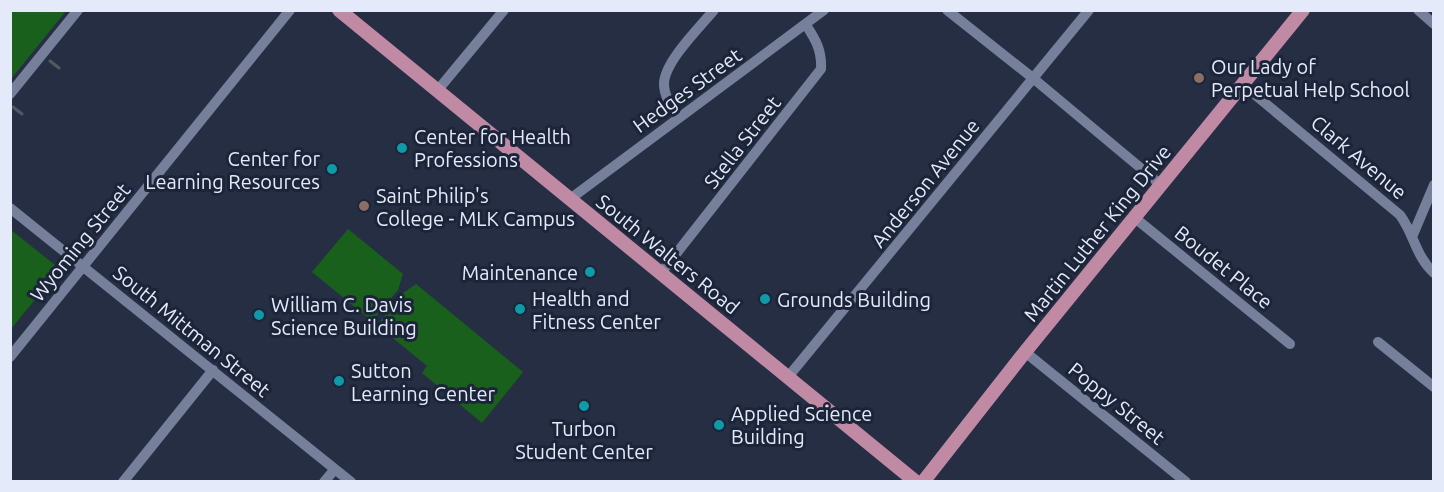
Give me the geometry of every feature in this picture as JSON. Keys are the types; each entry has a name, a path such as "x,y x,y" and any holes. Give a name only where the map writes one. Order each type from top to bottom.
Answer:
{"main road":[{"name":"South Walters Road","path":"339,10 916,482"},
{"name":"Martin Luther King Drive","path":"923,482 1025,352 1303,10"}],"street":[{"path":"10,94 78,10"},
{"name":"Wyoming Street","path":"10,357 290,10"},
{"path":"437,91 504,10"},
{"path":"678,118 665,92 665,75 675,58 714,10"},
{"name":"Hedges Street","path":"570,199 806,26 824,10"},
{"path":"947,10 1161,185"},
{"name":"Anderson Avenue","path":"788,377 1089,10"},
{"path":"1418,10 1434,24"},
{"name":"Stella Street","path":"661,273 821,69 822,57 817,42 806,26"},
{"name":"Clark Avenue","path":"1242,84 1392,208 1406,222 1419,256 1434,273"},
{"path":"1412,237 1434,185"},
{"name":"South Mittman Street","path":"10,208 351,482"},
{"name":"Boudet Place","path":"1135,218 1290,344"},
{"path":"1378,342 1434,387"},
{"name":"Poppy Street","path":"1025,352 1186,482"},
{"path":"123,482 213,370"},
{"path":"324,482 335,469"}],"green space":[{"path":"10,11 66,11 11,79"},
{"path":"348,229 403,274 398,290 372,321 312,272"},
{"path":"10,231 60,269 11,329"},
{"path":"416,284 523,372 482,423 422,373 427,366 377,325 403,293"}],"waterway":[{"path":"50,61 59,68"},
{"path":"13,107 22,114"}],"place":[{"name":"Our Lady of Perpetual Help School","path":"1199,78"},
{"name":"Center for Health Professions","path":"402,148"},
{"name":"Center for Learning Resources","path":"332,169"},
{"name":"Saint Philip's College - MLK Campus","path":"364,206"},
{"name":"Maintenance","path":"590,272"},
{"name":"Grounds Building","path":"765,299"},
{"name":"Health and Fitness Center","path":"520,309"},
{"name":"William C. Davis Science Building","path":"259,315"},
{"name":"Sutton Learning Center","path":"339,381"},
{"name":"Turbon Student Center","path":"584,406"},
{"name":"Applied Science Building","path":"719,425"}]}
